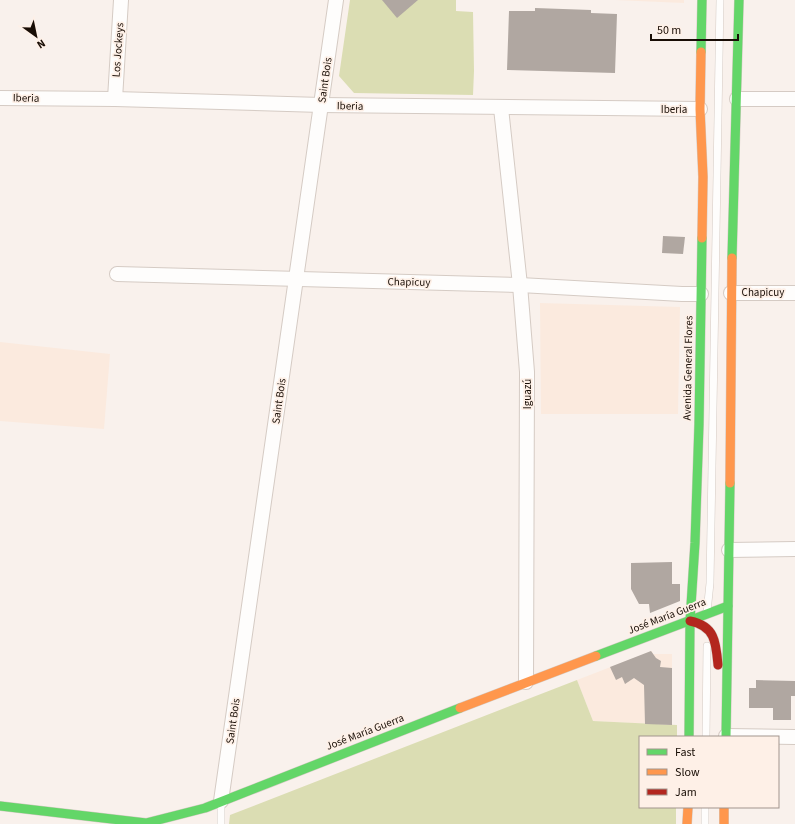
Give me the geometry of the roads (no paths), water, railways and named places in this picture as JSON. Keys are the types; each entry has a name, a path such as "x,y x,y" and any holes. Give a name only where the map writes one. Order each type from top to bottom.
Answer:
{"main road":[{"name":"Avenida General Flores","path":"688,736 690,621 696,536 701,294 703,177 700,109 702,0"},
{"path":"726,736 731,292 739,0"},
{"name":"José María Guerra","path":"0,806 146,823 205,808 526,682 728,606"},
{"path":"690,621 702,624 707,628 712,636 717,656 719,713 726,736"},
{"path":"688,808 688,824"},
{"path":"724,808 724,824"}],"street":[{"name":"Los Jockeys","path":"115,100 121,0"},
{"name":"Saint Bois","path":"222,801 336,0"},
{"name":"Iberia","path":"0,98 501,108 700,109"},
{"path":"737,99 795,99"},
{"name":"Iguazú","path":"501,108 520,285 527,372 526,682"},
{"name":"Chapicuy","path":"117,274 520,285 701,294"},
{"name":"Chapicuy","path":"731,292 795,293"},
{"path":"729,550 795,549"},
{"path":"779,737 795,737"}],"lane":[{"path":"706,736 707,614 710,575 720,0"},
{"path":"221,824 222,801"},
{"path":"705,808 705,824"}]}
